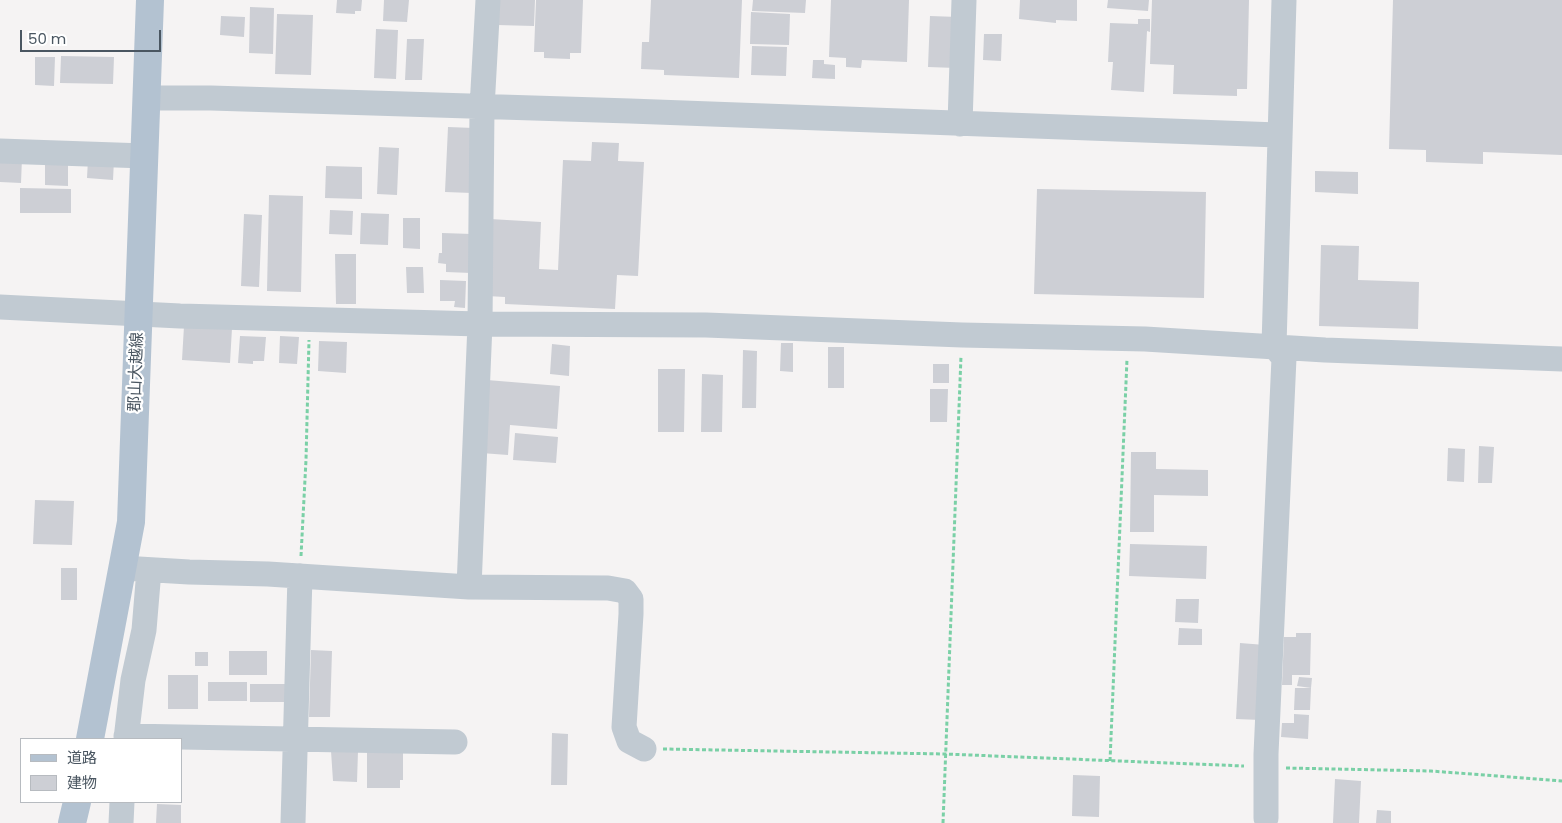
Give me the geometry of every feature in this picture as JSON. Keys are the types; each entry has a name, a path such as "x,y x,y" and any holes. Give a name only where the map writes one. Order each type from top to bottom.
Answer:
{"main road":[{"name":"郡山大越線","path":"90,738 131,522 150,0"},
{"path":"72,823 77,803"}],"street":[{"path":"469,587 480,324 482,108 488,0"},
{"path":"960,124 964,0"},
{"path":"1266,818 1266,767 1284,358 1274,346 1278,135 1284,0"},
{"path":"147,98 1278,135"},
{"path":"0,151 145,156"},
{"path":"0,307 140,312 180,316 480,324 706,325 962,335 1128,339 1325,350 1562,359"},
{"path":"122,568 300,576 469,587 625,591 631,599 631,614 624,727 629,741 644,748"},
{"path":"126,738 133,680 144,630 149,570"},
{"path":"293,823 300,576"},
{"path":"182,738 455,742"},
{"path":"121,823 122,803"}],"path":[{"path":"300,576 310,319"},
{"path":"943,823 944,754 962,335"},
{"path":"1110,761 1128,339"},
{"path":"644,748 944,754 1266,767 1431,771 1562,781"}],"building":[{"path":"337,0 362,0 361,11 355,11 355,14 336,13"},
{"path":"384,0 409,0 407,22 383,21"},
{"path":"498,0 535,0 534,26 497,25"},
{"path":"536,0 583,0 581,53 570,53 570,59 544,58 544,52 534,52"},
{"path":"651,0 742,0 739,78 664,75 664,70 641,69 642,42 649,42"},
{"path":"753,0 806,0 805,13 752,11"},
{"path":"831,0 909,0 907,62 862,60 861,68 846,67 846,58 829,57"},
{"path":"1020,0 1077,0 1077,21 1056,20 1056,23 1019,19"},
{"path":"1108,0 1149,0 1148,11 1107,8"},
{"path":"1152,0 1249,0 1247,89 1237,89 1237,96 1173,94 1174,65 1150,64"},
{"path":"1393,0 1562,0 1562,155 1483,152 1483,164 1426,162 1426,150 1389,149"},
{"path":"250,7 274,8 273,54 249,53"},
{"path":"751,12 790,14 789,45 750,44"},
{"path":"277,14 313,15 311,75 275,74"},
{"path":"221,16 245,17 244,37 220,35"},
{"path":"930,16 958,17 956,68 928,67"},
{"path":"1138,19 1150,19 1150,32 1147,31 1144,92 1111,90 1113,62 1108,62 1110,23 1138,24"},
{"path":"376,29 398,30 396,79 374,78"},
{"path":"984,34 1002,34 1001,61 983,60"},
{"path":"407,39 424,39 422,80 405,80"},
{"path":"752,46 787,47 786,76 751,75"},
{"path":"61,56 114,57 113,84 60,83"},
{"path":"35,57 55,57 54,86 35,85"},
{"path":"813,60 824,60 824,64 835,65 835,79 812,78"},
{"path":"448,127 474,128 472,193 445,192"},
{"path":"592,142 619,143 618,161 644,162 638,276 617,275 615,309 505,304 505,297 487,296 490,219 541,222 539,269 558,270 563,160 591,161"},
{"path":"379,147 399,148 397,195 377,194"},
{"path":"0,157 22,158 21,183 0,182"},
{"path":"88,159 114,160 113,180 87,178"},
{"path":"45,161 68,161 68,186 45,185"},
{"path":"326,166 362,167 362,199 325,198"},
{"path":"1315,171 1358,172 1358,194 1315,192"},
{"path":"20,188 71,189 71,213 20,213"},
{"path":"1037,189 1206,192 1204,298 1034,294"},
{"path":"269,195 303,196 301,292 267,291"},
{"path":"330,210 353,211 352,235 329,234"},
{"path":"361,213 389,214 388,245 360,244"},
{"path":"244,214 262,215 259,287 241,286"},
{"path":"403,218 420,218 420,249 403,248"},
{"path":"442,233 472,234 471,273 446,272 446,264 438,263 439,253 442,253"},
{"path":"1321,245 1359,246 1358,280 1419,282 1418,329 1319,326"},
{"path":"335,254 356,254 356,304 336,304"},
{"path":"406,267 423,267 424,293 407,293"},
{"path":"440,280 466,281 465,308 454,307 455,301 440,301"},
{"path":"184,326 232,328 230,363 182,360"},
{"path":"240,336 266,337 264,361 253,361 253,364 238,363"},
{"path":"280,336 299,337 297,364 279,363"},
{"path":"319,341 347,342 346,373 318,371"},
{"path":"781,343 793,343 793,372 780,371"},
{"path":"552,344 570,346 569,376 550,374"},
{"path":"828,347 844,347 844,388 828,388"},
{"path":"743,350 757,351 756,408 742,408"},
{"path":"933,364 949,364 949,383 933,383"},
{"path":"658,369 685,369 684,432 658,432"},
{"path":"702,374 723,375 722,432 701,432"},
{"path":"487,380 560,386 557,429 510,425 508,455 481,453"},
{"path":"930,389 948,389 947,422 930,422"},
{"path":"515,433 558,437 556,463 513,460"},
{"path":"1479,446 1494,447 1492,483 1478,483"},
{"path":"1448,448 1465,449 1464,482 1447,481"},
{"path":"1131,452 1156,452 1156,469 1208,470 1208,496 1154,495 1154,532 1130,532"},
{"path":"35,500 74,501 72,545 33,544"},
{"path":"1130,544 1207,546 1206,579 1129,576"},
{"path":"61,568 77,568 77,600 61,600"},
{"path":"1176,599 1199,599 1198,623 1175,622"},
{"path":"1179,628 1202,629 1202,645 1178,645"},
{"path":"1296,633 1311,633 1310,675 1292,675 1292,685 1282,685 1284,637 1296,637"},
{"path":"1240,643 1265,645 1261,720 1236,719"},
{"path":"311,650 332,651 330,717 309,717"},
{"path":"229,651 267,651 267,675 229,675"},
{"path":"195,652 208,652 208,666 195,666"},
{"path":"168,675 198,675 198,709 168,709"},
{"path":"1299,677 1312,678 1311,688 1297,686"},
{"path":"208,682 247,682 247,701 208,701"},
{"path":"250,684 291,684 291,702 250,702"},
{"path":"1295,688 1311,688 1310,710 1294,710"},
{"path":"1294,714 1309,715 1308,739 1281,737 1282,723 1294,723"},
{"path":"552,733 568,734 567,785 551,785"},
{"path":"403,747 403,780 400,780 400,788 367,788 367,750"},
{"path":"331,751 358,751 357,782 333,781"},
{"path":"1073,775 1100,776 1099,817 1072,816"},
{"path":"1335,779 1361,781 1359,823 1333,823"},
{"path":"157,804 181,805 181,823 156,823"},
{"path":"1377,810 1391,811 1391,823 1376,823"}]}
